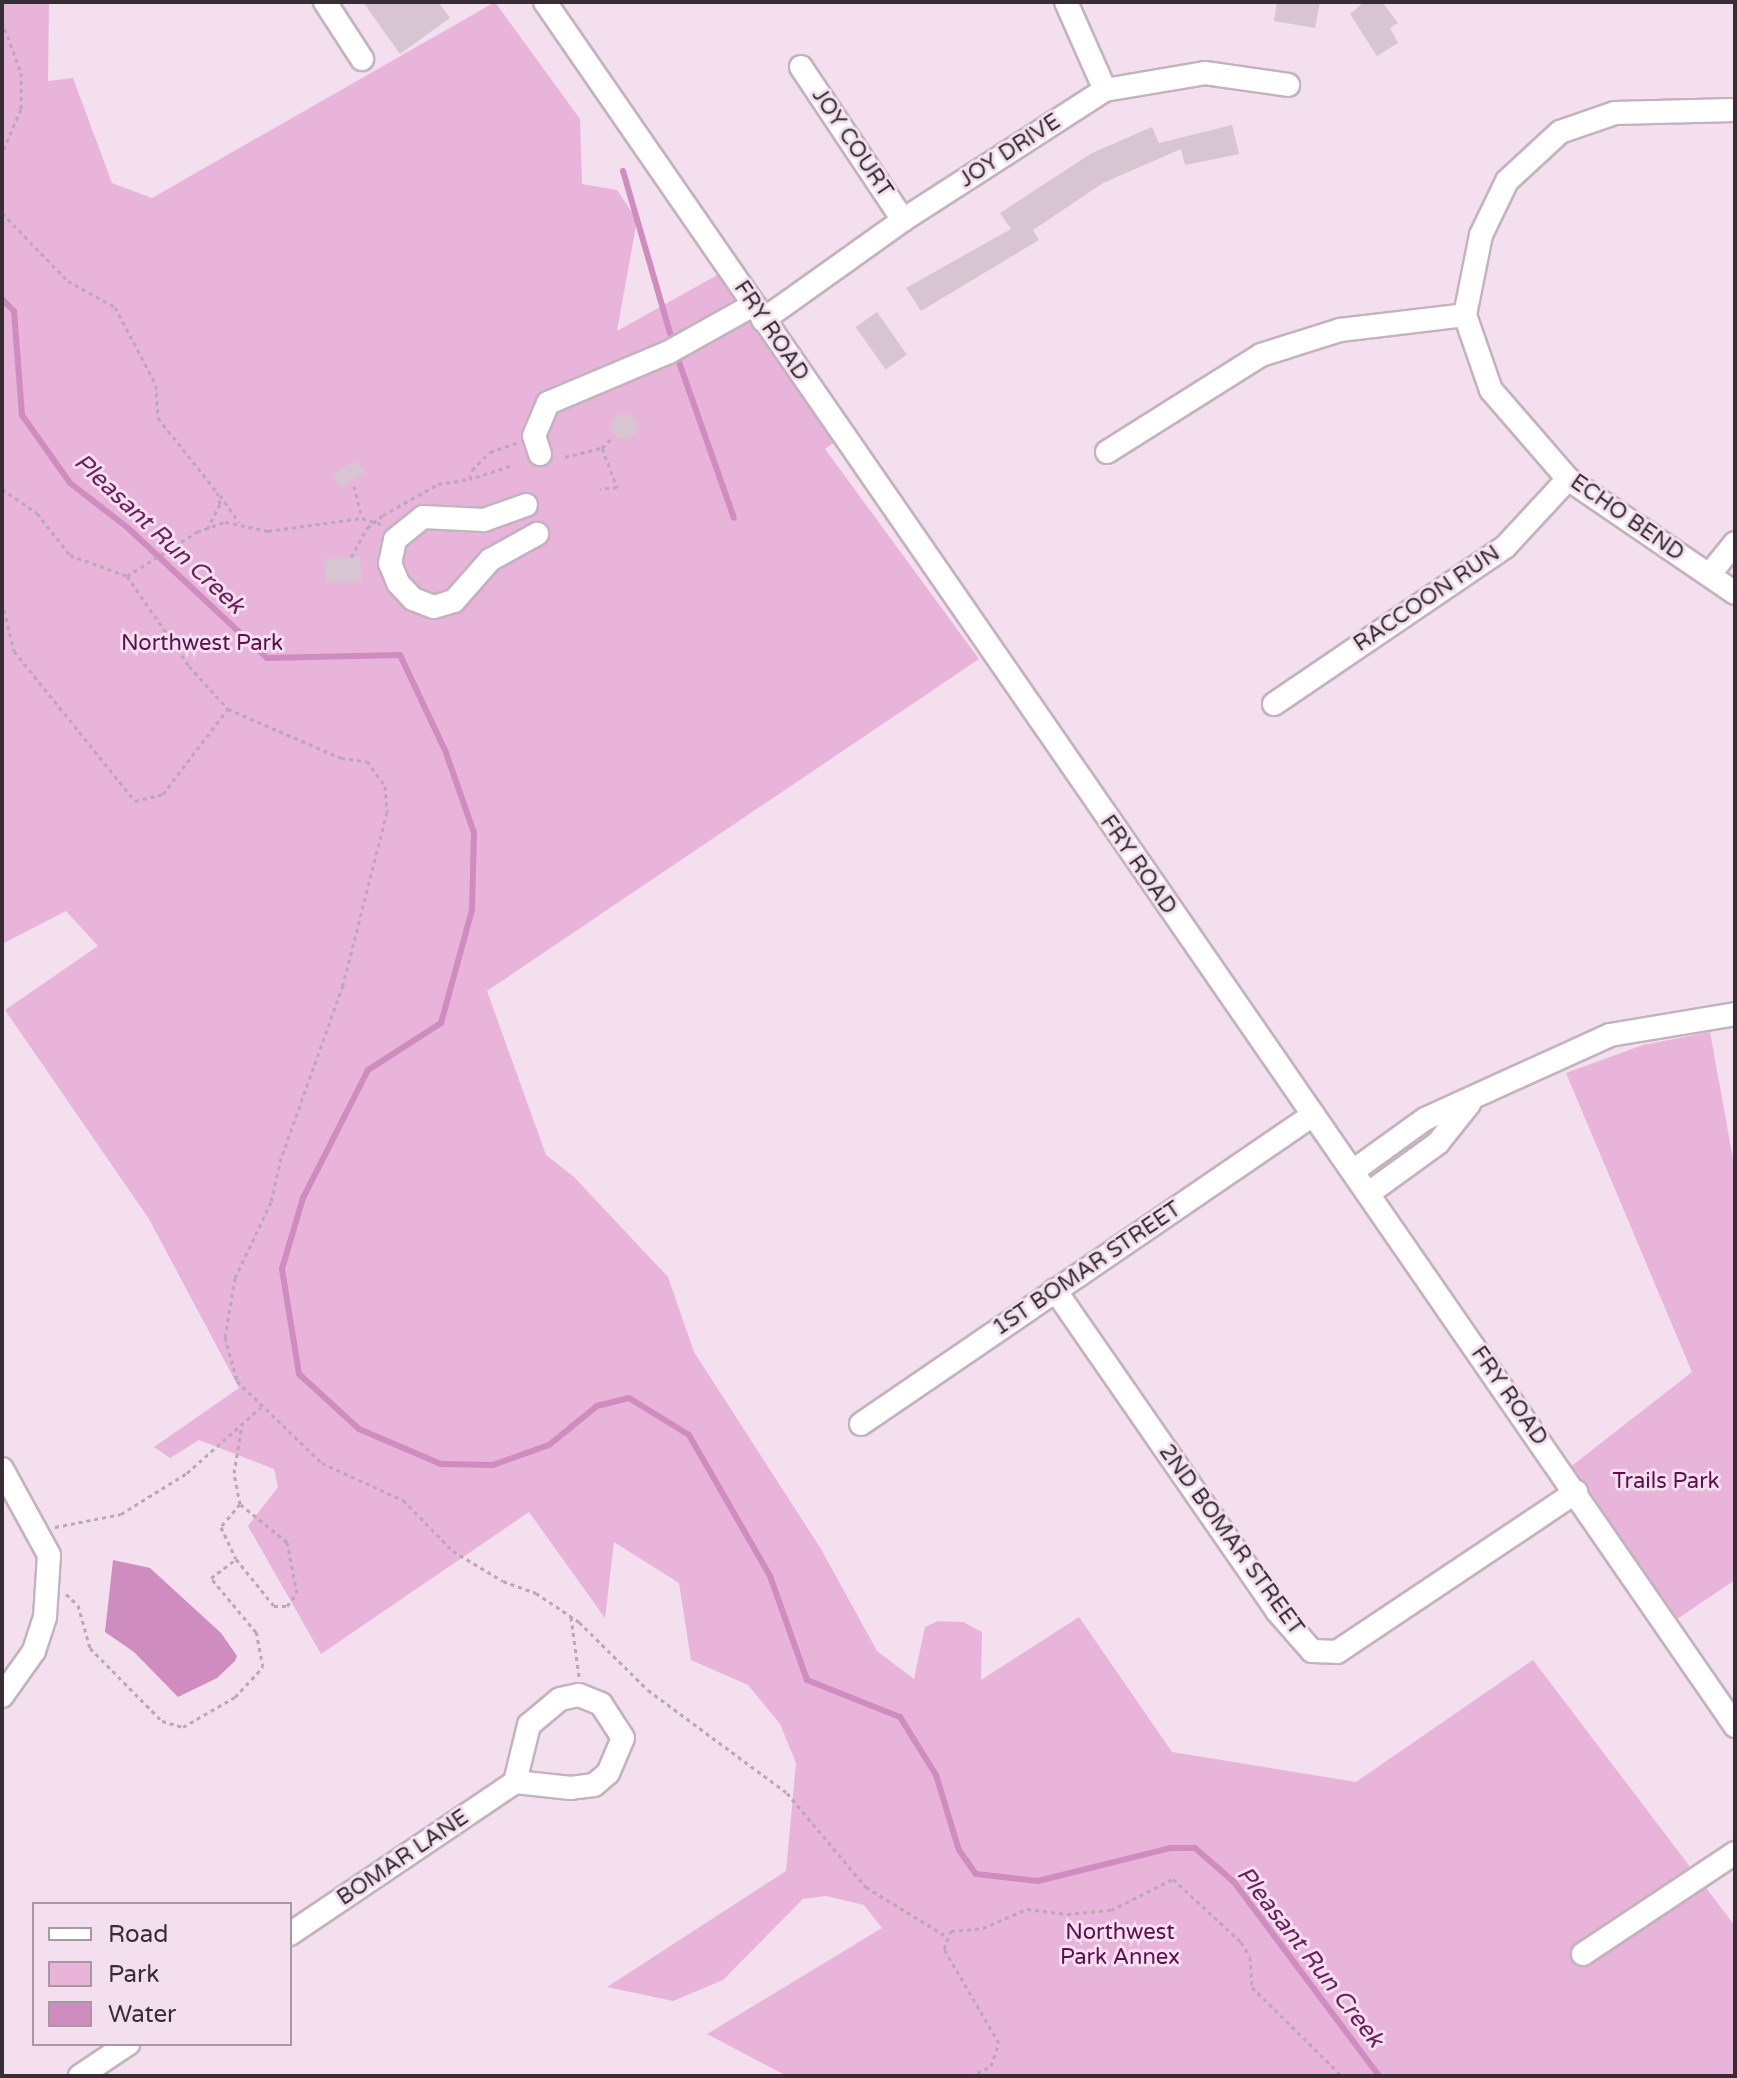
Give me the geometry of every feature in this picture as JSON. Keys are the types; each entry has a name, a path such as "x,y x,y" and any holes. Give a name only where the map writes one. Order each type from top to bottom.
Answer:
{"street":[{"path":"325,2 362,59"},
{"name":"FRY ROAD","path":"545,2 1735,1726"},
{"path":"1066,2 1105,90"},
{"name":"JOY COURT","path":"801,67 903,220"},
{"name":"JOY DRIVE","path":"537,445 548,403 758,312 1105,90 1205,73 1288,85"},
{"path":"1107,452 1261,355 1340,330 1465,315 1481,235 1507,181 1560,132 1615,113 1735,110"},
{"name":"ECHO BEND","path":"1465,315 1491,390 1568,479 1735,593"},
{"name":"RACCOON RUN","path":"1274,704 1505,547 1568,479"},
{"path":"526,505 470,522 423,517 395,540 390,563 398,583 413,599 434,607 454,601 490,560 537,534"},
{"path":"1709,575 1735,543"},
{"path":"1353,1171 1425,1119 1469,1103 1610,1035 1735,1014"},
{"path":"1369,1193 1438,1143 1469,1103"},
{"name":"1ST BOMAR STREET","path":"861,1424 1313,1115"},
{"name":"2ND BOMAR STREET","path":"1055,1290 1277,1611 1312,1651 1337,1652 1576,1492"},
{"path":"2,1469 42,1536 49,1555 47,1590 34,1651 2,1696"},
{"path":"579,1695 601,1704 623,1738 608,1773 594,1785 571,1788 515,1782 529,1725 551,1704 579,1695"},
{"name":"BOMAR LANE","path":"292,1933 515,1782"},
{"path":"1583,1954 1735,1853"},
{"path":"80,2076 125,2046"}],"path":[{"path":"2,21 21,73 21,109 2,153"},
{"path":"2,213 68,281 115,307 156,385 158,418 240,523"},
{"path":"565,457 602,448 612,438"},
{"path":"510,466 470,479 472,470 490,452 537,445"},
{"path":"600,489 617,487 602,448"},
{"path":"354,486 362,518"},
{"path":"2,489 37,513 70,555 127,576 189,666 228,709 341,758 367,761 381,777 388,802 323,1050 281,1158 271,1202 243,1255 230,1302 228,1359 237,1381 322,1463 403,1500 453,1551 571,1617 648,1690 787,1793 866,1887 946,1936 950,1962 999,2043 991,2066 970,2076"},
{"path":"208,528 220,504 217,492"},
{"path":"127,576 208,528 240,523 268,531 362,518 402,532"},
{"path":"2,602 14,651 135,801 163,794 228,709"},
{"path":"42,1536 56,1526 121,1514 187,1473 261,1407"},
{"path":"240,1504 221,1527 236,1559 274,1606 293,1601 297,1578 287,1542 240,1504 234,1473 242,1424"},
{"path":"47,1590 71,1596 90,1648 162,1721 183,1727 235,1697 263,1667 256,1632 211,1578 236,1559"},
{"path":"571,1617 579,1695"},
{"path":"946,1936 1027,1909 1067,1914 1111,1910 1173,1879 1241,1942 1250,1957 1252,1987 1342,2076"}],"green space":[{"path":"2,2 49,2 48,81 73,78 112,183 152,198 495,2 580,119 582,184 617,190 637,220 617,331 728,269 843,436 825,449 979,659 487,991 546,1155 574,1177 668,1277 694,1352 821,1549 877,1651 914,1679 925,1627 938,1621 963,1622 982,1632 981,1680 1079,1617 1172,1752 1356,1782 1533,1660 1735,1926 1735,2076 787,2076 707,2034 882,1928 864,1905 826,1896 803,1899 723,1980 673,2001 607,1987 786,1871 796,1763 780,1724 748,1685 691,1660 679,1583 614,1542 605,1618 529,1512 321,1654 248,1526 278,1487 274,1469 199,1440 170,1458 154,1447 239,1388 149,1219 5,1010 98,946 66,911 2,944"},
{"name":"Trails Park","path":"1710,1032 1735,1170 1735,1580 1674,1621 1569,1468 1692,1372 1566,1073 1643,1045"}],"water":[{"path":"113,1560 150,1568 221,1633 237,1656 235,1661 217,1678 178,1697 134,1652 105,1632"}],"building":[{"path":"363,2 438,2 450,18 400,54"},
{"path":"1277,2 1320,2 1315,28 1274,21"},
{"path":"1364,2 1382,2 1398,23 1390,28 1398,43 1377,56 1350,14"},
{"path":"1232,125 1239,154 1185,165 1181,149 1103,183 1033,230 1039,240 921,311 906,288 1011,229 1000,213 1092,153 1152,127 1159,143"},
{"path":"877,312 907,355 886,370 856,327"},
{"path":"624,413 633,417 637,426 633,435 624,439 615,435 611,426 615,417"},
{"path":"356,460 364,473 340,488 332,475"},
{"path":"360,557 362,582 326,583 324,559"}],"waterway":[{"path":"623,171 670,333"},
{"name":"Pleasant Run Creek","path":"2,299 14,311 22,415 70,483 128,528 267,658 400,655 445,750 474,833 472,910 441,1023 368,1070 303,1198 282,1269 299,1374 359,1429 441,1464 493,1465 549,1445 597,1406 629,1398 689,1435 770,1576 807,1680 900,1717 936,1775 959,1850 976,1874 1038,1881 1170,1848 1195,1848 1234,1882 1379,2076"},
{"path":"679,362 734,518"}],"park label":[{"name":"Northwest Park","path":"202,644"},
{"name":"Northwest Park Annex","path":"1120,1944"}]}
